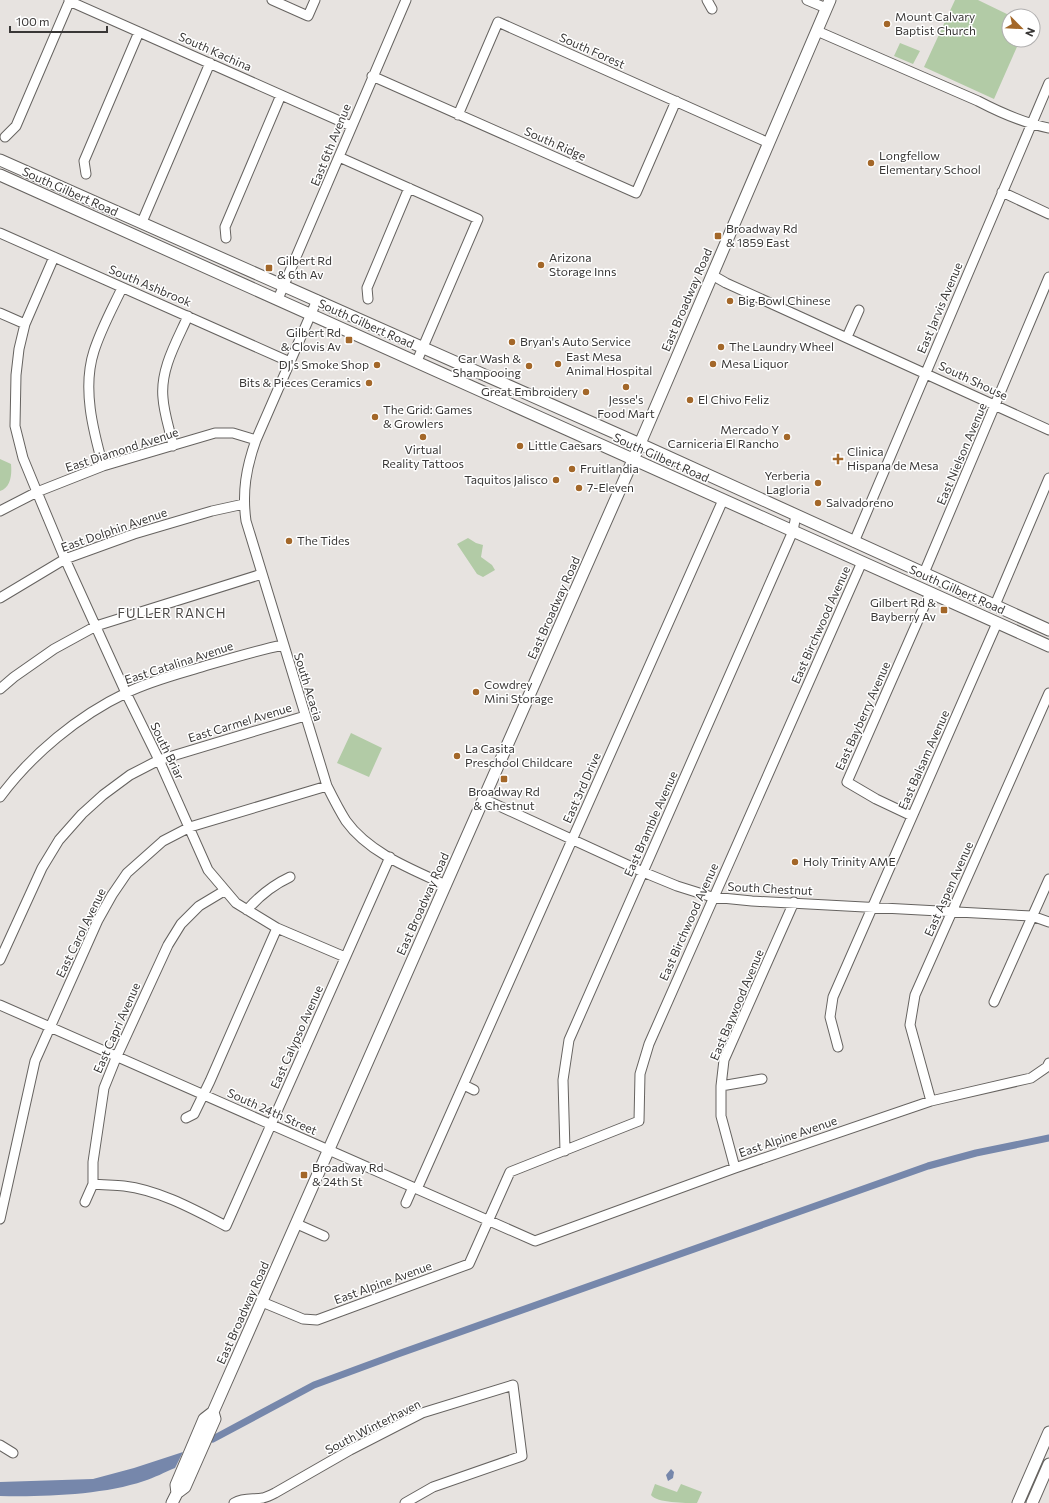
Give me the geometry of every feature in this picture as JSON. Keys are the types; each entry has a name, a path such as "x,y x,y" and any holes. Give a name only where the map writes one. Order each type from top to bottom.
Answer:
{"main road":[{"name":"East Broadway Road","path":"175,1498 176,1485 204,1419 213,1412 634,460 828,4"},
{"name":"South Gilbert Road","path":"0,160 284,285 474,372 640,444 1049,630"},
{"name":"South Gilbert Road","path":"0,175 278,298 485,393 1049,646"},
{"path":"440,372 468,376 474,372"},
{"path":"485,393 488,389 493,388 526,400 538,400"},
{"name":"East Broadway Road","path":"175,1498 185,1487 210,1431 215,1419 213,1412"},
{"path":"1018,1503 1049,1432"},
{"path":"1032,1503 1049,1464"}],"street":[{"path":"5,137 16,126 70,0"},
{"name":"South Kachina","path":"70,0 351,126"},
{"path":"272,0 308,16 315,0"},
{"name":"East 6th Avenue","path":"278,298 372,76 406,0"},
{"path":"707,0 712,9"},
{"path":"807,0 828,4"},
{"name":"South Forest","path":"458,115 498,22 769,143"},
{"path":"817,31 978,101 995,111 1031,125 1049,128"},
{"path":"86,174 84,161 139,32"},
{"path":"142,222 210,63"},
{"name":"South Ridge","path":"372,76 636,193 676,101"},
{"name":"East Jarvis Avenue","path":"854,542 1049,83"},
{"path":"226,238 225,227 281,95"},
{"path":"339,157 478,219 417,361"},
{"path":"368,299 367,288 409,188"},
{"path":"1002,192 1049,214"},
{"name":"South Ashbrook","path":"0,233 290,362"},
{"name":"South Briar","path":"54,257 25,324 19,349 15,401 15,426 23,458 37,492 65,559 126,693 190,827 208,870 224,891 236,903 247,910 277,928 345,957"},
{"name":"South Shouse","path":"712,275 726,283 925,372 1049,430"},
{"name":"East Nielson Avenue","path":"924,573 1049,277"},
{"path":"103,466 94,433 90,382 94,352 106,321 122,288"},
{"name":"South Acacia","path":"317,300 256,440 245,473 244,504 246,521 327,786 346,821 375,849 446,884"},
{"path":"846,337 859,310"},
{"path":"0,313 25,324"},
{"path":"173,446 162,397 164,378 170,356 188,316"},
{"name":"East Diamond Avenue","path":"0,511 37,492 103,466 215,433 233,433 256,440"},
{"path":"995,606 1049,478"},
{"name":"East 3rd Drive","path":"406,1203 415,1188 464,1086 723,500"},
{"name":"East Dolphin Avenue","path":"0,598 65,559 134,534 212,511 244,504"},
{"name":"East Bramble Avenue","path":"565,1151 563,1080 569,1040 793,531 796,515"},
{"name":"East Birchwood Avenue","path":"487,1221 510,1172 639,1121 640,1074 649,1044 712,897 862,562"},
{"path":"0,689 14,677 54,649 96,626 262,574"},
{"name":"East Bayberry Avenue","path":"912,816 876,799 847,782 930,592"},
{"name":"East Balsam Avenue","path":"838,1047 830,1017 832,997 997,623"},
{"name":"East Catalina Avenue","path":"0,797 26,766 53,740 80,721 126,693 173,676 256,651 283,645"},
{"name":"East Aspen Avenue","path":"931,1101 910,1025 915,995 1049,693"},
{"name":"East Carmel Avenue","path":"0,960 42,868 59,840 82,814 103,796 130,775 159,760 305,716"},
{"name":"East Carol Avenue","path":"0,1219 29,1082 35,1061 98,920 112,895 127,873 163,841 190,827 327,786"},
{"name":"South Chestnut","path":"484,799 643,872 712,897 752,901 873,906 1032,916 1049,922"},
{"name":"East Calypso Avenue","path":"93,1184 125,1186 151,1192 201,1212 226,1226 390,857"},
{"path":"247,910 258,897 273,885 290,877"},
{"path":"994,1002 1049,879"},
{"name":"East Capri Avenue","path":"85,1202 93,1184 94,1162 104,1088 116,1058 168,945 181,924 199,906 224,891"},
{"name":"East Baywood Avenue","path":"735,1168 721,1116 721,1086 724,1060 794,902"},
{"path":"186,1118 194,1114 277,928"},
{"name":"South 24th Street","path":"0,1005 116,1058 535,1241"},
{"name":"East Alpine Avenue","path":"535,1241 735,1168 931,1101 1031,1078 1047,1067 1049,1063"},
{"path":"721,1086 762,1079"},
{"path":"464,1086 474,1090"},
{"name":"East Alpine Avenue","path":"262,1302 310,1321 324,1317 469,1264 487,1221"},
{"path":"296,1224 324,1236"},
{"name":"South Winterhaven","path":"234,1503 251,1498 262,1498 275,1494 350,1450 422,1414 513,1385 522,1456 433,1487 405,1503"},
{"path":"0,1445 13,1453"}],"green space":[{"path":"955,0 978,0 1001,11 1001,48 1016,48 994,99 924,67"},
{"path":"900,43 920,51 913,64 894,56"},
{"path":"0,459 11,464 11,476 9,484 0,491"},
{"path":"468,538 483,545 481,557 492,565 495,570 483,577 477,574 457,544"},
{"path":"351,733 382,748 369,777 337,763"},
{"path":"655,1484 677,1492 681,1484 702,1492 697,1503 679,1503 659,1500 651,1495"}],"water":[{"path":"183,1452 175,1468 148,1480 128,1486 73,1494 0,1496 0,1482 93,1479 134,1468"},
{"path":"671,1469 674,1472 673,1478 668,1481 666,1475"}],"waterway":[{"path":"213,1439 314,1385 398,1354 928,1166 976,1153 1049,1138"}],"place":[{"name":"Mount Calvary Baptist Church","path":"887,24"},
{"name":"Longfellow Elementary School","path":"871,163"},
{"name":"Broadway Rd & 1859 East","path":"718,236"},
{"name":"Arizona Storage Inns","path":"541,265"},
{"name":"Gilbert Rd & 6th Av","path":"269,268"},
{"name":"Big Bowl Chinese","path":"730,301"},
{"name":"Gilbert Rd & Clovis Av","path":"349,340"},
{"name":"Bryan's Auto Service","path":"512,342"},
{"name":"The Laundry Wheel","path":"721,347"},
{"name":"East Mesa Animal Hospital","path":"558,364"},
{"name":"Mesa Liquor","path":"713,364"},
{"name":"DJ's Smoke Shop","path":"377,365"},
{"name":"Car Wash & Shampooing","path":"529,366"},
{"name":"Bits & Pieces Ceramics","path":"369,383"},
{"name":"Jesse's Food Mart","path":"626,387"},
{"name":"Great Embroidery","path":"586,392"},
{"name":"El Chivo Feliz","path":"690,400"},
{"name":"The Grid: Games & Growlers","path":"375,417"},
{"name":"Virtual Reality Tattoos","path":"423,437"},
{"name":"Mercado Y Carniceria El Rancho","path":"787,437"},
{"name":"Little Caesars","path":"520,446"},
{"name":"Clinica Hispana de Mesa","path":"838,459"},
{"name":"Fruitlandia","path":"572,469"},
{"name":"Taquitos Jalisco","path":"556,480"},
{"name":"Yerberia Lagloria","path":"818,483"},
{"name":"7-Eleven","path":"579,488"},
{"name":"Salvadoreno","path":"818,503"},
{"name":"The Tides","path":"289,541"},
{"name":"Gilbert Rd & Bayberry Av","path":"944,610"},
{"name":"Cowdrey Mini Storage","path":"476,692"},
{"name":"La Casita Preschool Childcare","path":"457,756"},
{"name":"Broadway Rd & Chestnut","path":"504,779"},
{"name":"Holy Trinity AME","path":"795,862"},
{"name":"Broadway Rd & 24th St","path":"304,1175"}],"district":[{"name":"FULLER RANCH","path":"172,613"}]}
